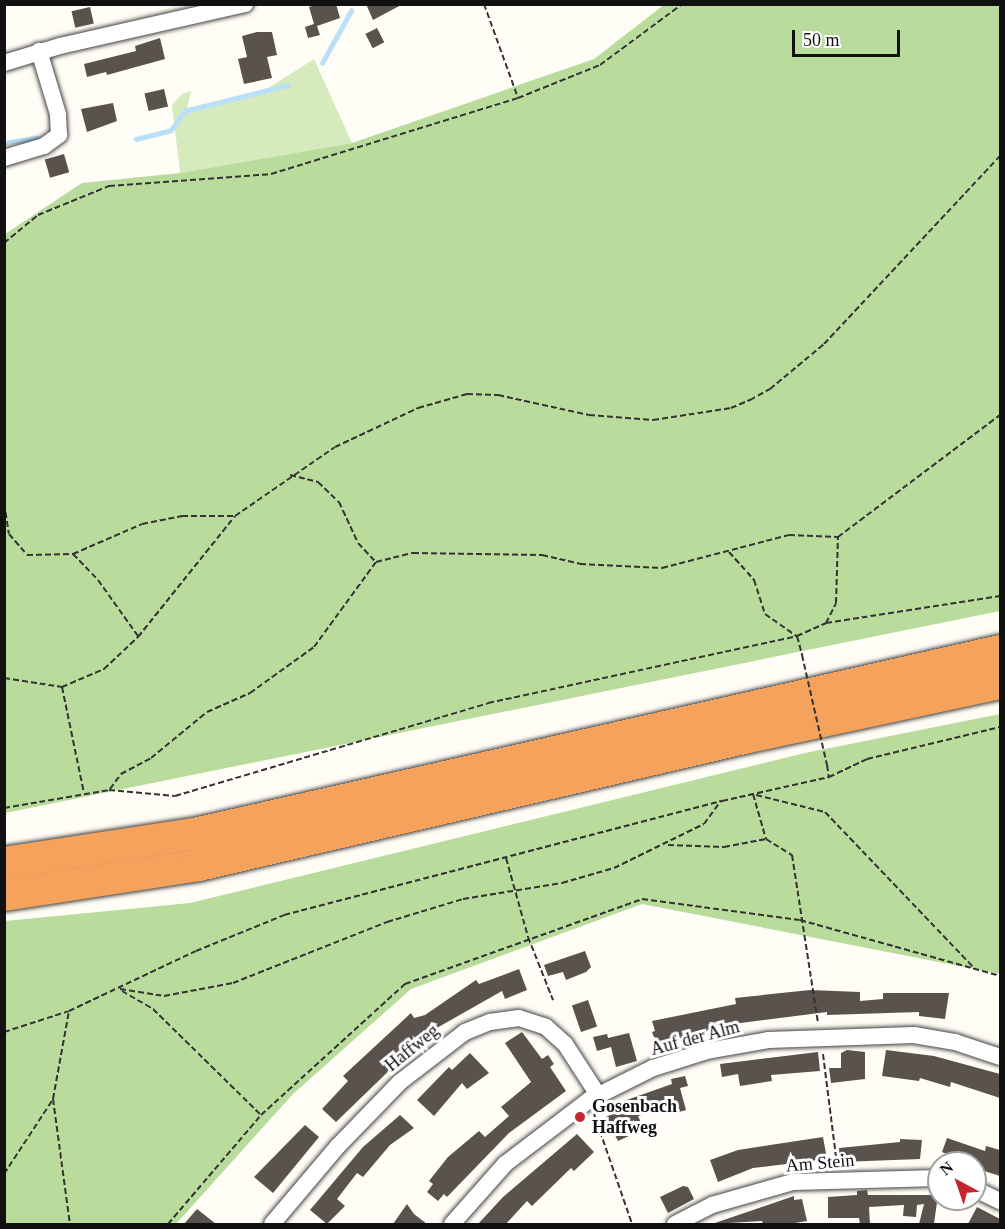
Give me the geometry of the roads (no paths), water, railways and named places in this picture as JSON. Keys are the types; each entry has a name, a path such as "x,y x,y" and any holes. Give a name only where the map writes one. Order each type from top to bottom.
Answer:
{"highway":[{"path":"4,863 199,833 1000,651"},
{"path":"4,895 199,865 744,738 1000,683"}],"street":[{"path":"179,19 197,4"},
{"path":"4,63 39,51 245,4"},
{"path":"4,158 44,146 59,135 58,114 39,51"},
{"name":"Haffweg","path":"272,1224 338,1146 400,1082 465,1032 490,1022 519,1018 546,1027 565,1044 598,1095"},
{"name":"Auf der Alm","path":"452,1224 505,1164 598,1095 653,1068 707,1051 768,1040 914,1035 956,1042 1000,1058"},
{"name":"Am Stein","path":"675,1224 712,1205 793,1182 927,1178"}],"waterway":[{"path":"322,63 351,11"},
{"path":"136,139 171,130 185,111 288,85"},
{"path":"4,143 37,138"}],"place":[{"name":"Gosenbach Haffweg","path":"580,1117"}]}
